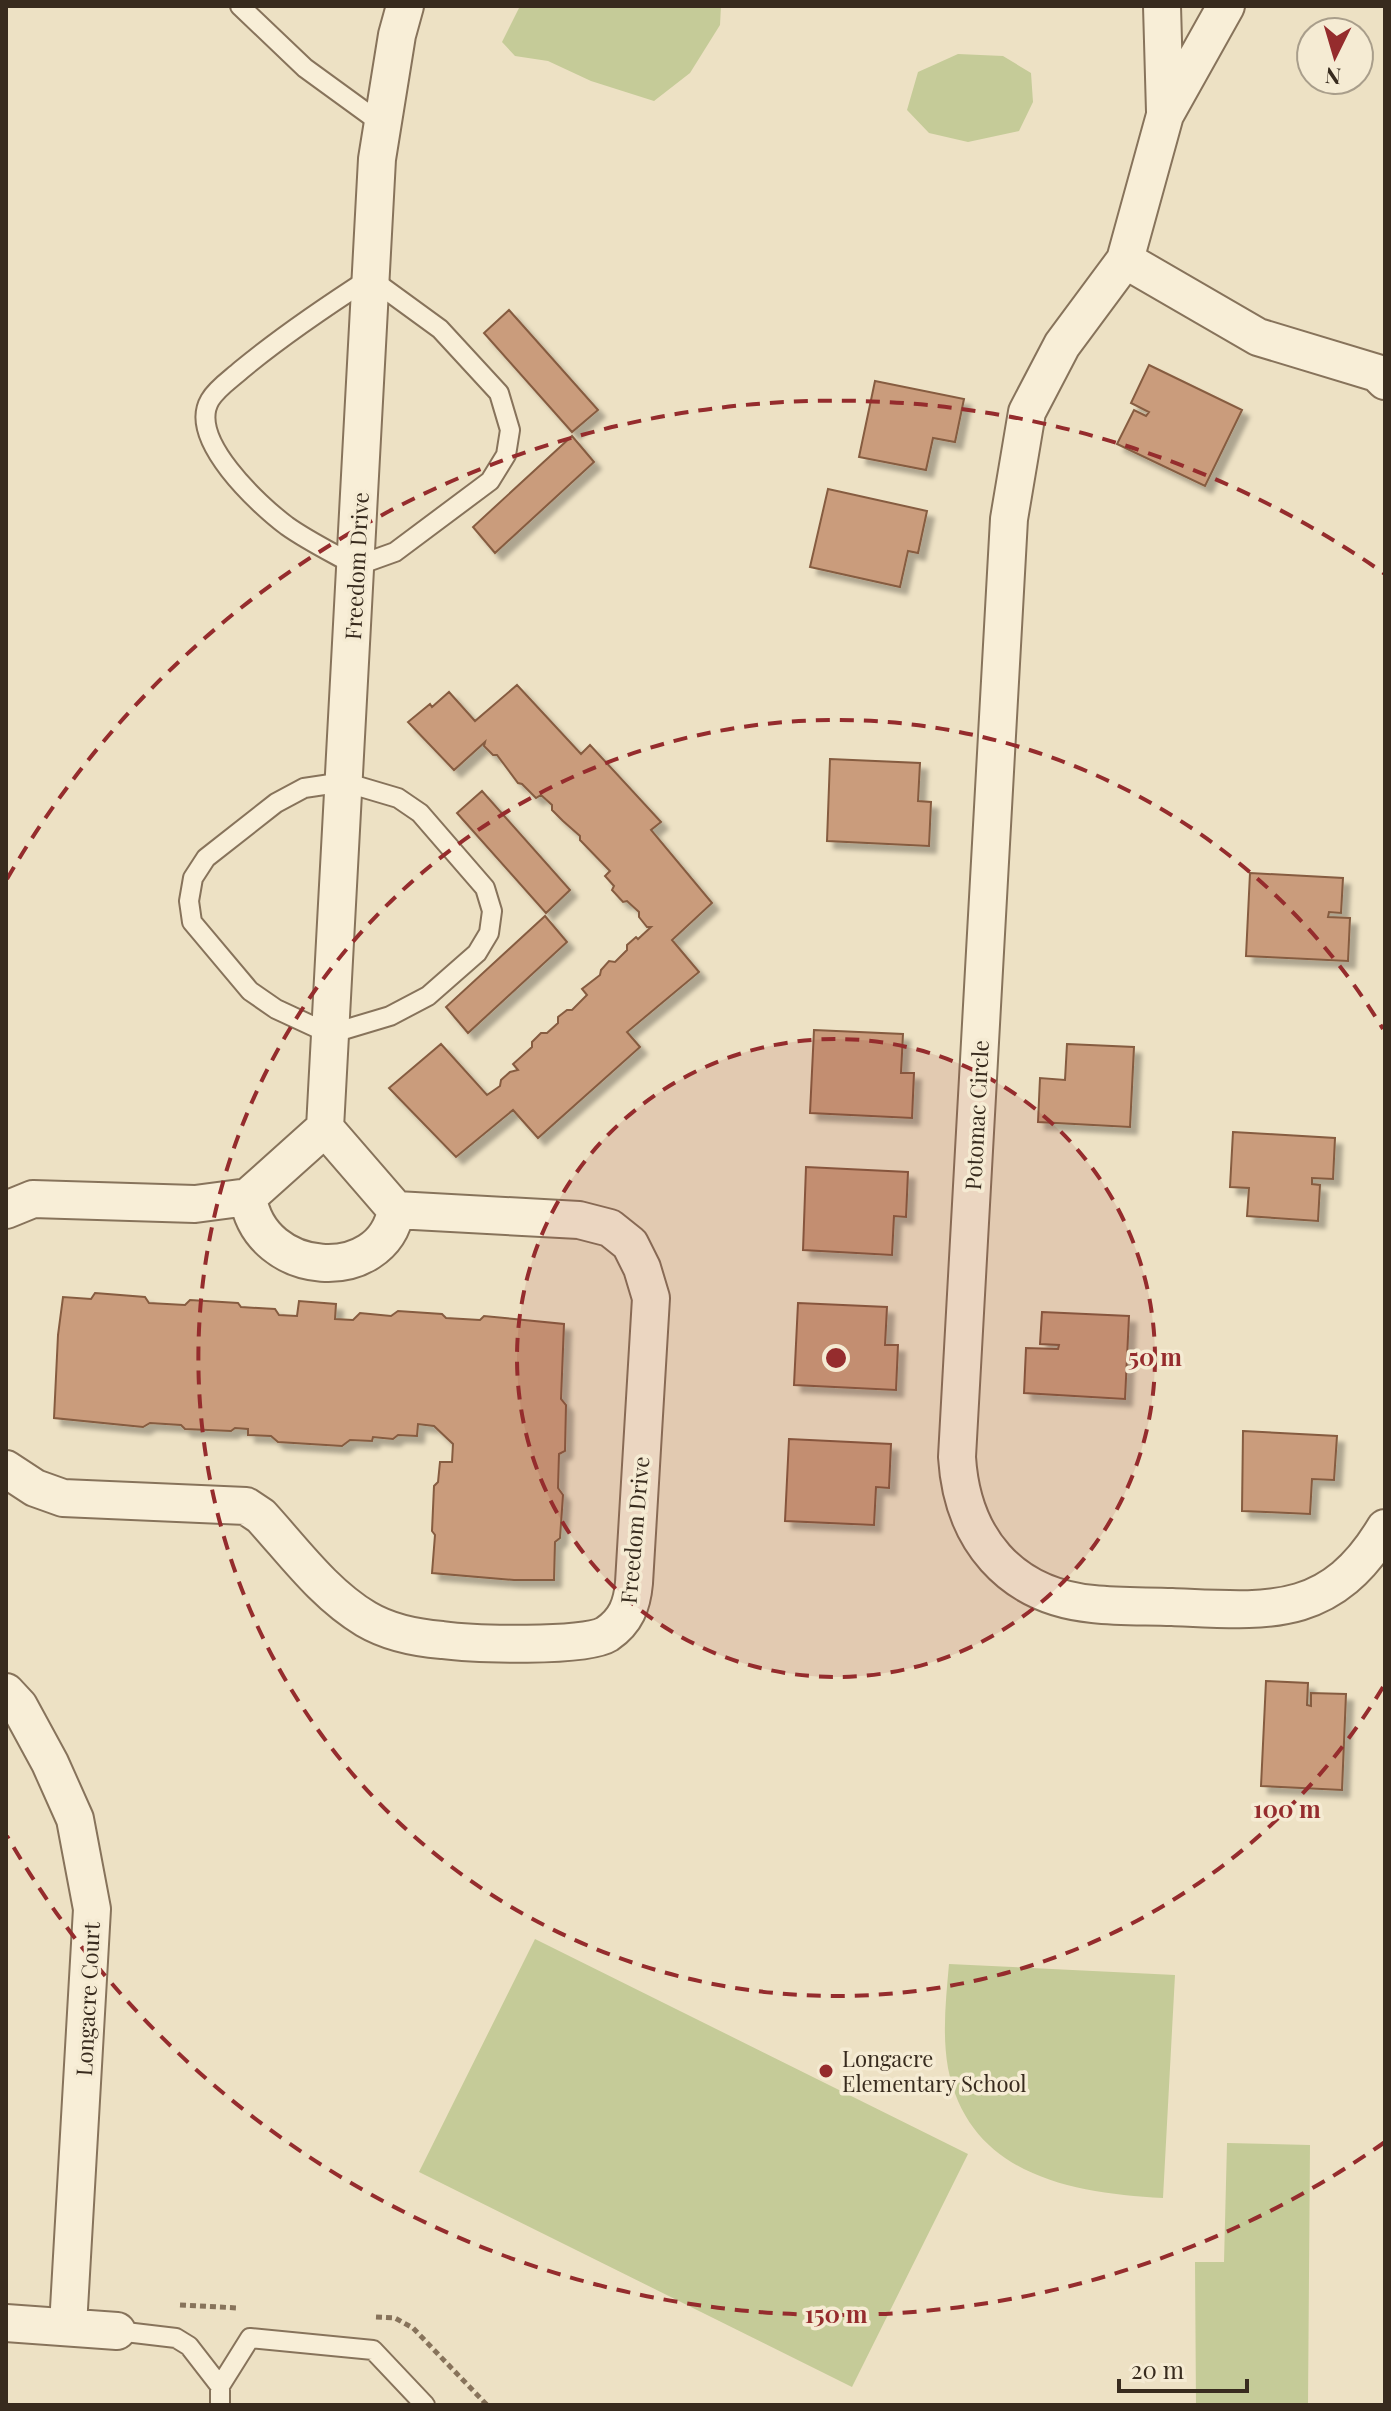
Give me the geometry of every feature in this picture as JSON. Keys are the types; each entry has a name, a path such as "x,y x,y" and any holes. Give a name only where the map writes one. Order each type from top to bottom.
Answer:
{"street":[{"name":"Freedom Drive","path":"325,1128 377,159 397,35 405,6"},
{"name":"Potomac Circle","path":"1162,6 1165,115"},
{"name":"Potomac Circle","path":"1226,6 1165,115 1125,260 1062,345 1027,412 1009,519 958,1441 959,1486 979,1539 999,1562 1022,1580 1055,1596 1091,1604 1249,1610 1278,1608 1318,1596 1348,1577 1370,1553 1385,1528"},
{"path":"1125,260 1258,337 1377,373 1385,381"},
{"path":"6,1210 33,1199 195,1204 248,1197 325,1128 396,1210 394,1224 384,1238 367,1252 348,1261 325,1264 302,1261 283,1252 263,1234 250,1215 248,1197"},
{"name":"Freedom Drive","path":"6,1469 35,1488 63,1498 246,1506 261,1516 341,1602 368,1621 404,1634 443,1641 567,1644 604,1636 623,1620 632,1602 634,1583 651,1298 642,1268 630,1244 610,1228 579,1220 396,1210"},
{"name":"Longacre Court","path":"6,1692 19,1706 75,1819 92,1909 68,2326"},
{"path":"6,2323 117,2331"}],"lane":[{"path":"240,6 305,68 382,124"},
{"path":"370,278 440,329 499,393 510,430 506,455 490,481 395,552 356,566 289,527 255,499 212,446 205,424 209,401 226,383 307,319 370,278"},
{"path":"344,782 398,798 420,813 485,888 492,911 489,933 477,953 428,996 390,1016 330,1034 276,1009 250,991 192,922 189,901 193,878 206,858 276,803 304,788 344,782"},
{"path":"117,2331 176,2338 189,2346 220,2396"},
{"path":"220,2396 250,2338 373,2350 425,2405"}],"green space":[{"path":"520,6 721,6 720,25 690,73 654,101 591,81 548,61 515,56 502,42"},
{"path":"958,54 1003,56 1031,73 1033,102 1019,131 968,142 929,133 907,110 918,72"},
{"path":"535,1939 968,2154 852,2387 419,2172"},
{"path":"949,1964 1175,1975 1163,2198 1093,2191 1060,2183 1028,2171 1001,2155 977,2133 959,2104 948,2068 945,2029"},
{"path":"1227,2143 1310,2145 1308,2405 1196,2405 1195,2262 1224,2262"}],"building":[{"path":"509,310 598,410 572,432 484,333"},
{"path":"1149,365 1242,410 1205,486 1117,444 1134,410 1146,416 1149,412 1131,403"},
{"path":"875,381 964,399 955,442 933,438 926,470 859,457"},
{"path":"572,436 594,462 495,553 473,527"},
{"path":"828,489 927,511 918,553 908,551 900,587 810,567"},
{"path":"517,685 581,754 590,745 661,822 651,830 712,903 672,940 699,972 627,1032 640,1047 538,1138 513,1110 456,1157 389,1088 441,1044 487,1095 500,1086 501,1080 510,1072 518,1070 513,1064 532,1047 532,1042 541,1033 547,1033 558,1023 558,1017 572,1010 587,995 582,989 600,975 609,961 615,962 627,950 627,945 651,927 647,927 639,912 612,890 614,886 605,876 610,871 580,840 580,836 541,795 536,798 518,783 497,755 484,746 485,742 454,770 408,722 449,692 475,721"},
{"path":"830,759 920,763 918,801 931,802 929,846 827,841"},
{"path":"482,791 570,890 546,913 457,813"},
{"path":"1250,873 1343,878 1341,913 1329,912 1328,917 1350,918 1348,961 1246,956"},
{"path":"545,916 567,942 468,1033 446,1007"},
{"path":"814,1030 903,1034 901,1073 914,1073 912,1118 810,1113"},
{"path":"1067,1044 1134,1047 1130,1127 1038,1122 1040,1078 1065,1080"},
{"path":"1233,1132 1335,1138 1333,1179 1312,1178 1312,1184 1320,1185 1318,1221 1247,1216 1249,1188 1230,1187"},
{"path":"806,1167 908,1172 906,1217 894,1216 892,1255 803,1250"},
{"path":"95,1293 145,1297 149,1303 185,1305 190,1300 238,1303 241,1307 275,1309 279,1315 297,1316 299,1301 336,1304 335,1319 353,1320 360,1313 391,1316 398,1311 442,1314 446,1318 480,1320 484,1316 564,1324 561,1399 566,1405 565,1451 559,1454 558,1488 563,1495 560,1538 555,1542 554,1580 432,1573 434,1486 438,1482 440,1462 452,1462 453,1444 434,1426 418,1424 417,1436 350,1440 342,1446 278,1442 271,1436 248,1435 248,1429 185,1429 181,1425 150,1423 143,1427 54,1418 63,1297 91,1299"},
{"path":"798,1303 887,1307 885,1345 898,1345 896,1390 794,1385"},
{"path":"1042,1312 1129,1316 1125,1399 1024,1393 1026,1348 1058,1349 1059,1345 1040,1344"},
{"path":"1243,1431 1337,1436 1334,1480 1312,1479 1310,1514 1242,1511"},
{"path":"789,1439 891,1444 889,1488 876,1487 874,1525 785,1521"},
{"path":"1266,1681 1308,1683 1307,1705 1311,1706 1311,1693 1346,1694 1342,1790 1261,1786"}],"place":[{"name":"Longacre Elementary School","path":"826,2071"}]}
